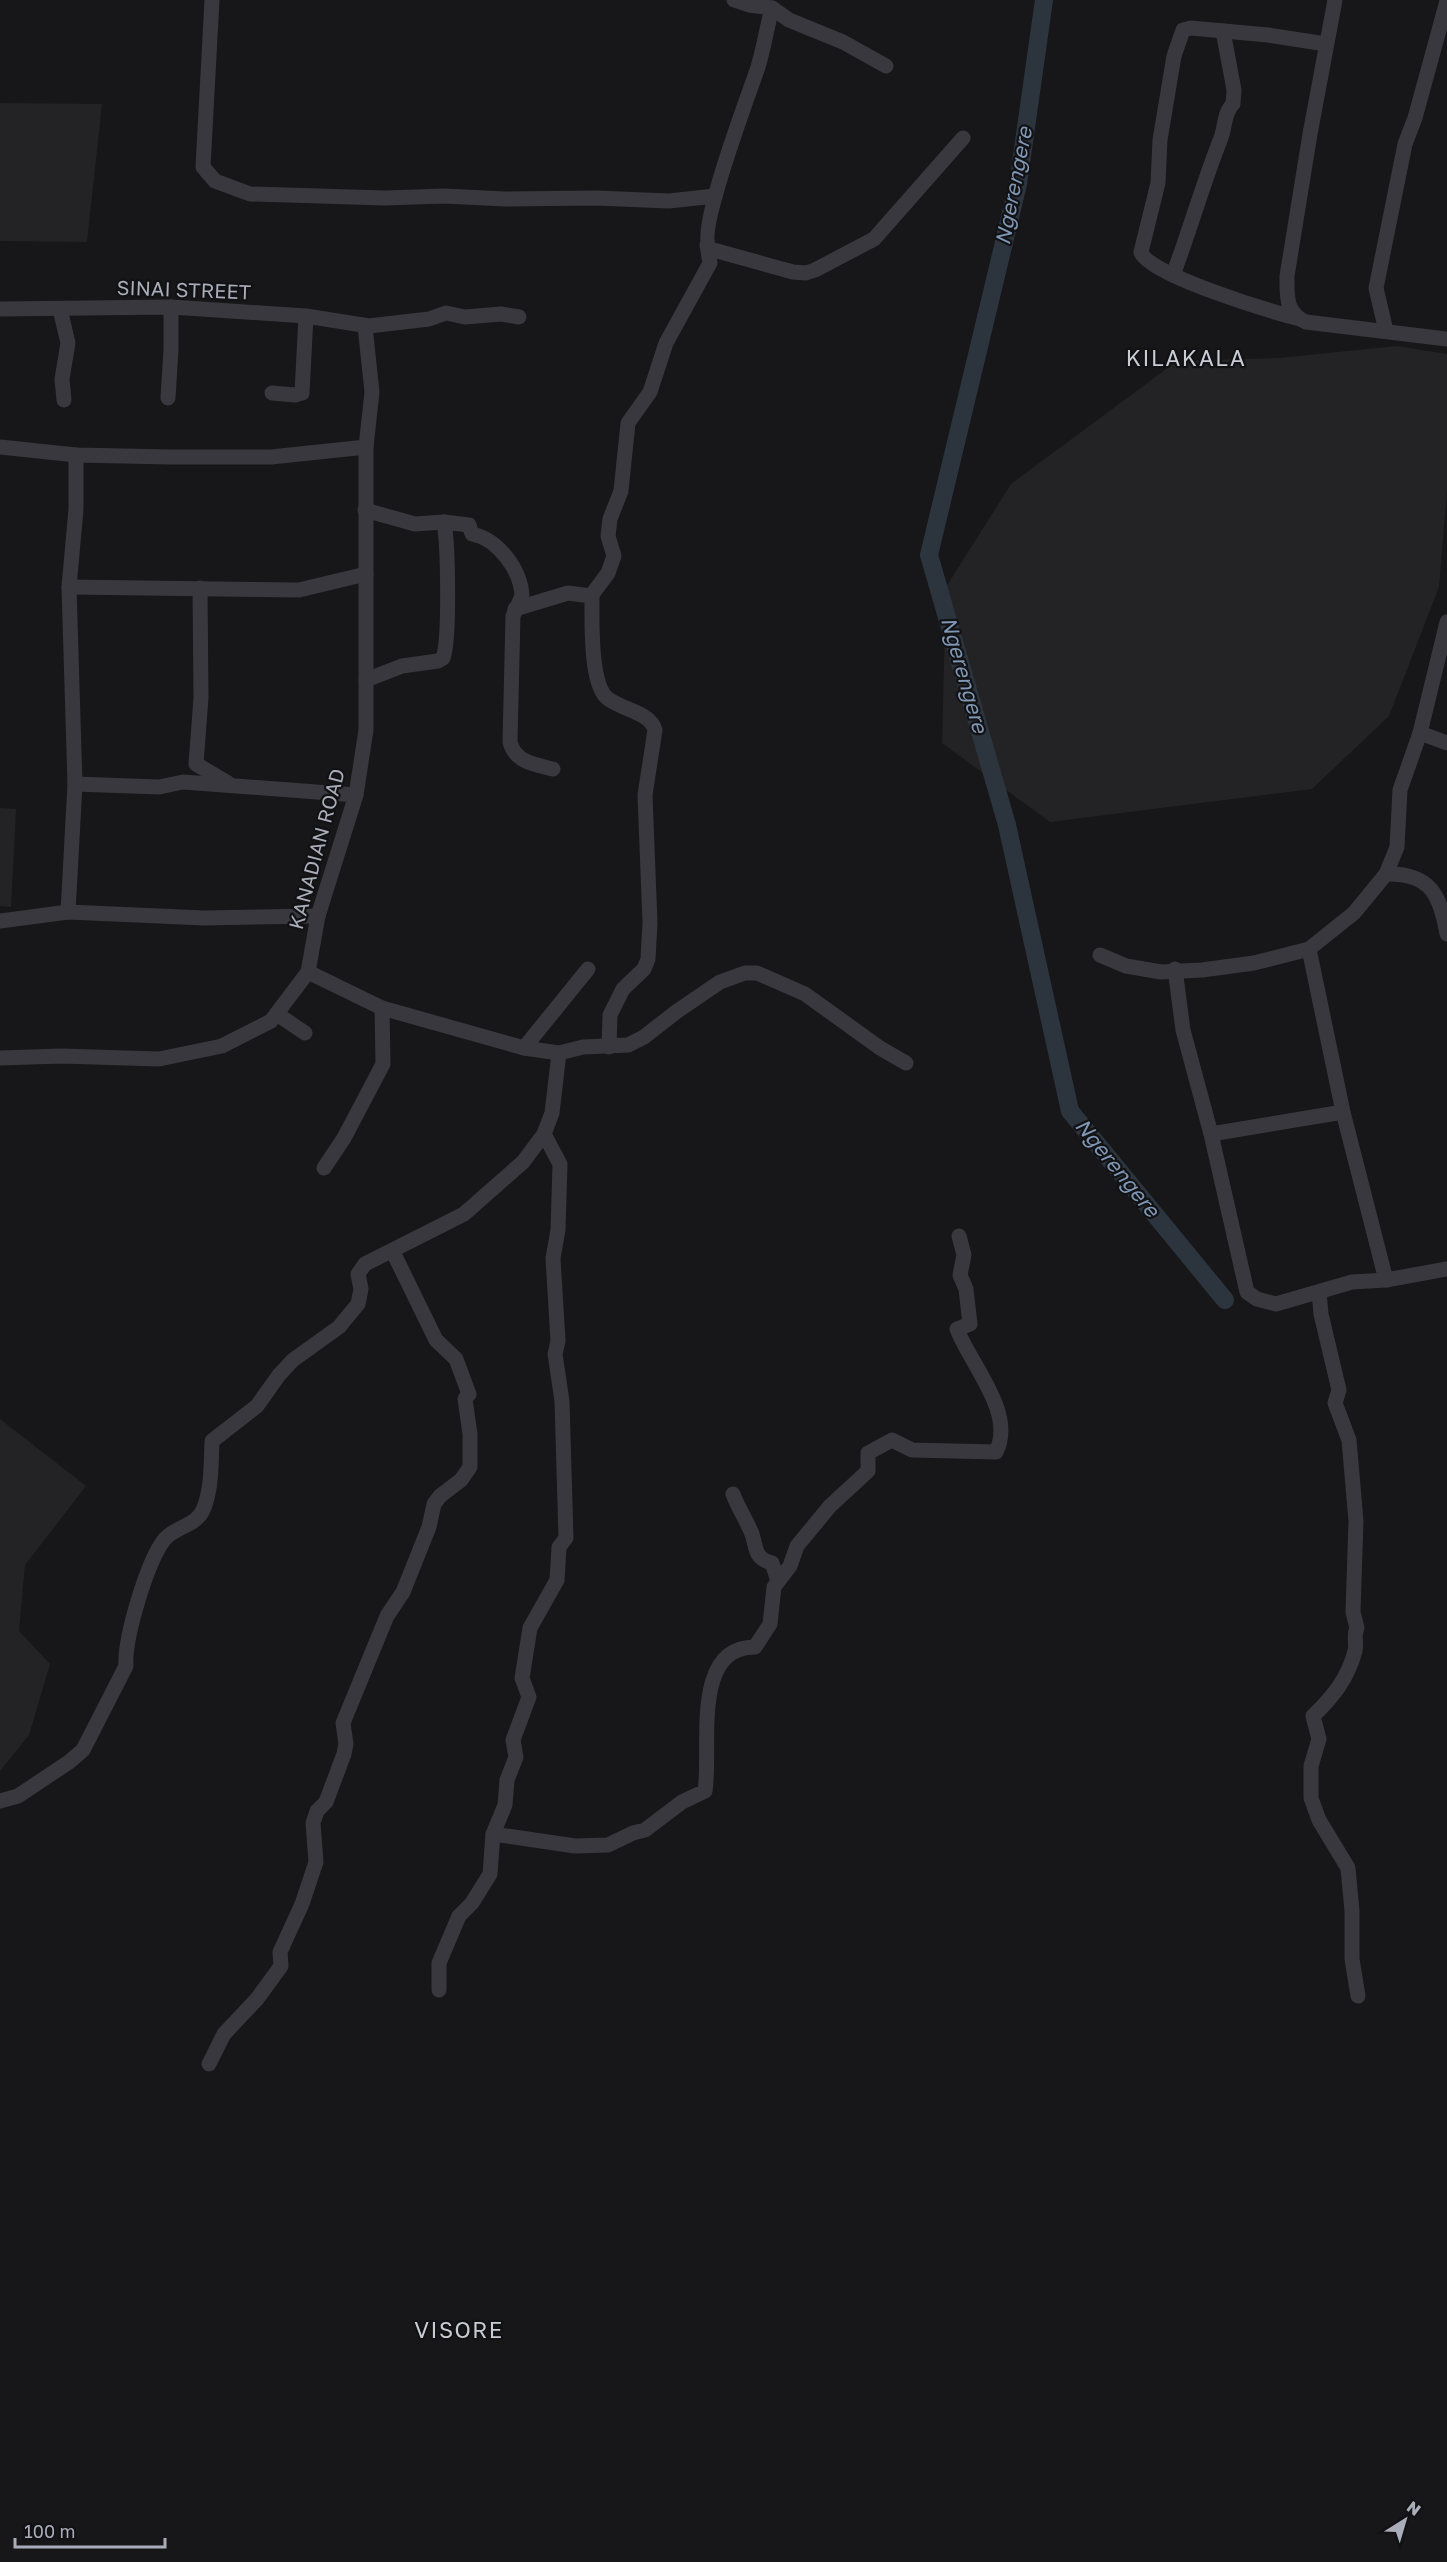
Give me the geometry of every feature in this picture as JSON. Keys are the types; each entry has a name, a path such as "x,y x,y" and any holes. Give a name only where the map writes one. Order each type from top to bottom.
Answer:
{"street":[{"path":"212,0 203,167 215,181 235,190 250,194 327,197 444,196 669,201 716,196"},
{"path":"734,0 749,5 772,8 789,20 843,42 886,66"},
{"path":"1335,0 1287,276 1286,300 1290,309 1306,322 1447,339"},
{"path":"1386,331 1376,288 1405,144 1415,118 1447,1"},
{"path":"609,1047 610,1015 623,989 644,969 648,958 650,923 645,795 655,730 651,721 616,704 601,689 595,667 592,595 608,573 614,556 608,536 609,519 621,492 628,423 650,392 666,343 710,263 707,244 716,196 757,68 772,8"},
{"path":"1300,318 1236,300 1173,275 1149,263 1141,252 1158,183 1160,140 1174,56 1183,30 1191,28 1223,31 1326,44"},
{"path":"1173,275 1204,189 1210,162 1221,138 1228,108 1233,104 1234,90 1223,31"},
{"path":"707,244 715,251 788,271 806,273 814,270 874,239 963,138"},
{"path":"168,398 171,307"},
{"name":"SINAI STREET","path":"0,309 171,307 306,316 365,326 429,319 446,313 465,317 501,314 519,317"},
{"path":"60,309 68,343 62,379 64,400"},
{"path":"272,393 295,396 302,393 306,316"},
{"name":"KANADIAN ROAD","path":"0,1058 61,1056 159,1059 222,1046 263,1026 277,1014 308,972 318,916 356,795 366,730 366,447 372,392 365,326"},
{"path":"0,447 76,455 272,457 366,447"},
{"path":"68,912 75,784 69,587 76,509 76,455"},
{"path":"365,510 415,524 444,522 469,525 472,534 488,540 504,556 517,576 522,591 522,596 515,609 508,706 511,749 524,762 553,769"},
{"path":"366,680 402,666 438,661 443,658 447,620 447,539 444,522"},
{"path":"69,587 299,590 366,574"},
{"path":"183,782 196,764 201,698 200,588"},
{"path":"515,609 568,593 592,595"},
{"path":"1100,955 1142,970 1161,972 1174,969 1202,970 1254,963 1309,949 1354,913 1386,874 1397,847 1400,790 1420,733 1447,622"},
{"path":"1420,733 1447,743"},
{"path":"196,764 234,786"},
{"path":"75,784 159,787 183,782 356,795"},
{"path":"1386,874 1414,878 1434,889 1442,908 1447,934"},
{"path":"0,921 68,912 204,918 318,916"},
{"path":"1309,949 1343,1112 1386,1280"},
{"path":"524,1048 588,969"},
{"path":"1174,969 1183,1030 1211,1134 1245,1288 1255,1298 1276,1304 1352,1282 1386,1280 1447,1269"},
{"path":"308,972 382,1008 524,1048 559,1053 583,1047 628,1045 644,1037 711,987 738,975 752,972 767,975 805,994 880,1048 906,1063"},
{"path":"324,1168 349,1129 382,1064 382,1008"},
{"path":"277,1014 305,1033"},
{"path":"0,1801 18,1796 83,1750 126,1666 125,1652 137,1600 158,1550 166,1538 196,1519 202,1512 208,1495 212,1441 257,1406 279,1374 293,1360 339,1328 358,1304 361,1289 358,1274 375,1258 393,1252 464,1214 524,1162 544,1134 552,1113 559,1053"},
{"path":"1211,1134 1343,1112"},
{"path":"439,1990 439,1963 459,1916 472,1903 490,1874 493,1834 505,1805 507,1780 516,1756 513,1740 529,1697 522,1678 530,1628 557,1580 559,1547 566,1538 562,1401 555,1354 558,1341 554,1258 558,1230 560,1164 544,1134"},
{"path":"493,1834 575,1846 608,1845 645,1830 682,1802 705,1791 708,1695 714,1671 734,1654 746,1647 755,1647 770,1624 772,1600 778,1581 790,1566 801,1540 830,1506 868,1471 868,1453 892,1440 912,1450 992,1453 997,1450 998,1410 957,1329 970,1324 966,1289 960,1275 964,1255 959,1236"},
{"path":"209,2064 224,2034 257,1999 281,1966 280,1952 302,1904 316,1862 313,1823 317,1811 326,1802 344,1754 346,1744 343,1724 387,1616 404,1592 429,1527 435,1504 440,1496 461,1480 470,1467 470,1434 465,1400 469,1394 462,1374 456,1359 436,1340 393,1252"},
{"path":"1319,1292 1321,1314 1339,1390 1335,1403 1349,1440 1356,1521 1353,1612 1357,1628 1354,1634 1356,1649 1336,1694 1313,1716 1318,1739 1309,1784 1319,1820 1348,1868 1353,1974 1358,1996"},
{"path":"733,1494 752,1534 754,1550 762,1560 772,1563 778,1581"}],"shaded area":[{"path":"0,103 102,104 87,242 0,241"},
{"path":"1397,346 1447,354 1447,491 1439,587 1389,716 1312,789 1050,822 942,743 946,587 1011,484 1177,361 1279,358"},
{"path":"0,808 16,809 11,907 0,906"},
{"path":"0,1419 86,1486 25,1565 19,1631 50,1664 29,1735 0,1771"}],"waterway":[{"name":"Ngerengere","path":"1044,0 1018,184 929,555 1007,825 1070,1111 1225,1300"}],"district":[{"name":"KILAKALA","path":"1186,358"},
{"name":"VISORE","path":"459,2330"}]}
